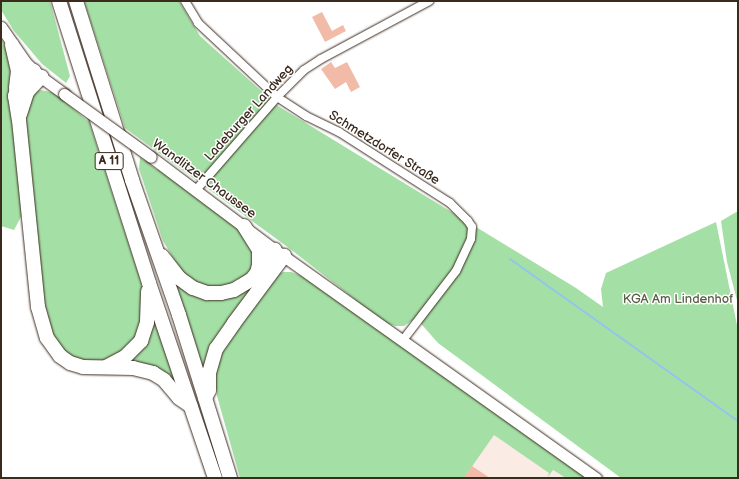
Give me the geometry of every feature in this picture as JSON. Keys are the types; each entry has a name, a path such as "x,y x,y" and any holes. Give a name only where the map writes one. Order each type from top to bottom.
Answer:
{"highway":[{"name":"A 11","path":"59,1 149,283 215,478"},
{"name":"A 11","path":"76,1 156,251 179,315 230,478"},
{"path":"12,45 18,71 16,106 19,120 41,323 46,338 60,356 70,363 83,368 133,368 153,373 164,380 179,398 191,406"},
{"path":"16,89 22,78 38,74"},
{"path":"19,120 24,98 38,74"},
{"path":"244,226 259,250 259,265 255,276"},
{"path":"156,251 165,258 179,278 193,288 207,293 221,293 234,290 244,285 279,253"},
{"path":"204,398 209,390 209,373 216,350 279,253"},
{"path":"99,369 125,357 141,341 147,322 147,298 149,283"}],"main road":[{"name":"Wandlitzer Chaussee","path":"1,27 12,45 38,74 64,94 196,190 279,253 596,478"}],"street":[{"name":"Schmetzdorfer Straße","path":"185,1 198,22 277,97 306,116 339,132 450,203 472,227 471,239 456,271 403,340"},
{"name":"Ladeburger Landweg","path":"196,190 277,97 304,70 320,59 429,1"}],"shaded area":[{"path":"487,420 571,478 445,478"}],"green space":[{"path":"1,1 50,1 70,76 66,83 42,64 14,31 1,10"},
{"name":"KGA Am Lindenhof","path":"84,1 179,1 200,36 278,106 576,288 603,307 601,289 606,273 716,222 738,330 738,478 621,478 438,343 416,318 404,326 395,326 384,322 289,248 125,128"},
{"path":"1,37 12,62 13,122 22,215 14,230 1,226"},
{"path":"41,90 55,93 89,122 144,294 145,310 132,346 106,362 83,361 71,356 58,345 46,322 26,120 29,99 36,92"},
{"path":"140,157 224,215 249,241 252,246 253,269 242,281 219,288 195,284 183,274 163,241 139,169"},
{"path":"738,211 738,304 727,262 721,221"},
{"path":"291,272 302,276 587,478 566,478 553,470 547,478 549,473 494,435 464,478 240,478 217,396 214,371 219,352 277,274"},
{"path":"263,275 204,373 172,280 200,295"},
{"path":"153,315 158,330 175,382 121,364"}],"building":[{"path":"322,12 332,31 343,25 346,31 325,42 312,17"},
{"path":"331,62 335,68 347,62 360,87 351,92 346,82 335,89 321,69"},
{"path":"472,466 490,478 464,478"}],"waterway":[{"path":"510,259 738,421"}]}
